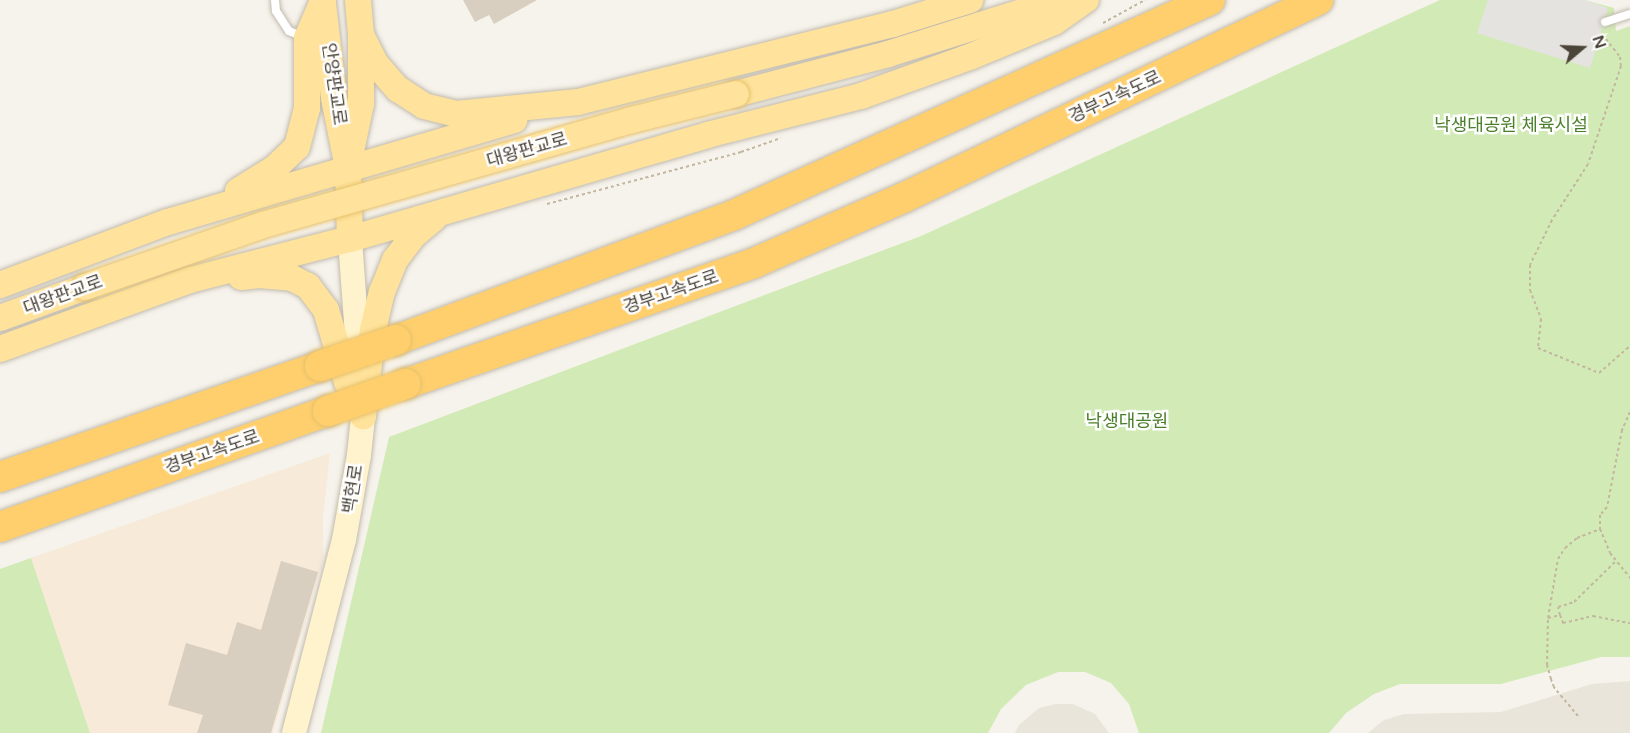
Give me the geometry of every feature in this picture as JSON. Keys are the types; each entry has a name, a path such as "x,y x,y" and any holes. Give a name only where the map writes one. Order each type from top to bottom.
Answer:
{"highway":[{"path":"0,477 396,340 736,214 1210,0"},
{"name":"경부고속도로","path":"0,527 754,263 903,198 1318,0"}],"main road":[{"name":"안양판교로","path":"348,168 361,104 361,35 358,0"},
{"path":"361,35 375,63 398,88 424,106 456,114 578,102 893,24 970,0"},
{"name":"대왕판교로","path":"0,318 263,225 632,120 888,54 1060,0"},
{"name":"대왕판교로","path":"0,349 190,280 350,239 707,135 861,96 972,56 1054,22 1086,0"},
{"path":"168,222 242,189 275,168 297,147 307,108 307,38 323,1"},
{"name":"안양판교로","path":"323,1 334,98 348,168 350,239"},
{"name":"대왕판교로","path":"0,285 168,222 578,102"},
{"path":"363,417 372,330 382,292 395,260 414,235 441,213"},
{"name":"백현로","path":"294,733 344,540 363,417 350,239"},
{"path":"190,280 259,275 292,278 308,286 326,310 347,382 363,417"}],"lane":[{"path":"275,0 276,11 289,31 307,38"},
{"path":"1605,22 1630,14"}],"path":[{"path":"1606,39 1620,57 1618,75 1588,164 1552,220 1530,265 1530,290 1541,319 1538,348 1599,374 1630,346"},
{"path":"1630,412 1620,436 1607,507 1600,515 1600,528 1616,561 1630,578"},
{"path":"1578,716 1554,687 1551,679 1546,645 1548,618 1558,559 1565,548 1577,538 1600,528"},
{"path":"1616,561 1574,602 1558,607 1563,623 1593,616 1630,623"},
{"path":"1548,618 1560,615"}],"shaded area":[{"path":"1488,0 1585,0 1608,8 1590,68 1477,33"},
{"path":"330,453 323,516 323,561 273,733 90,733 31,558"},
{"path":"1630,681 1630,733 1368,733 1384,720 1404,714 1501,712 1592,684"},
{"path":"1055,704 1073,704 1095,714 1109,733 1015,733 1019,725 1039,708"}],"green space":[{"name":"낙생대공원","path":"1440,0 1585,0 1614,8 1616,31 1630,26 1630,657 1601,657 1501,684 1400,684 1374,694 1346,713 1329,733 1139,733 1129,704 1111,683 1085,672 1058,672 1026,685 1001,709 988,733 321,733 389,437 921,236"},
{"path":"31,558 90,733 0,733 0,569"}],"building":[{"path":"463,0 537,0 494,24 489,15 475,22"},
{"path":"281,561 318,572 271,733 197,733 203,715 168,705 186,643 227,655 237,622 261,630"}],"park label":[{"name":"낙생대공원 체육시설","path":"1511,125"}]}
